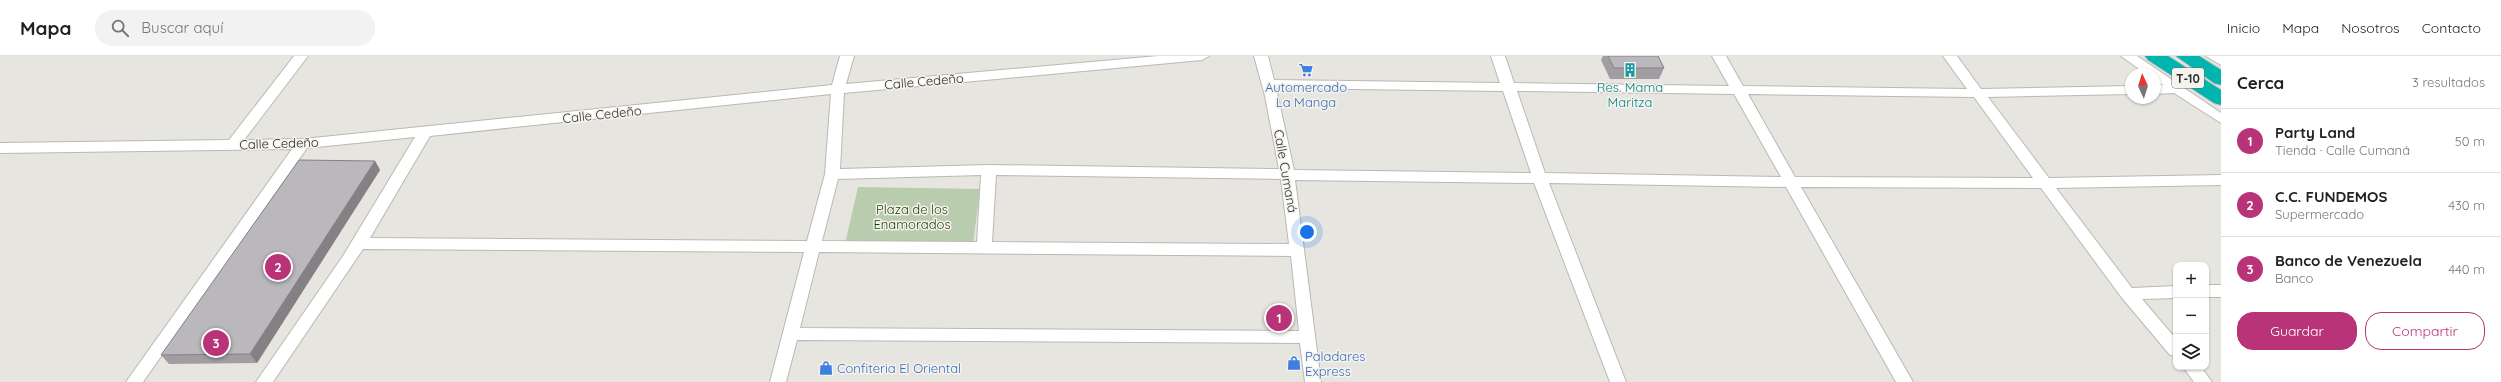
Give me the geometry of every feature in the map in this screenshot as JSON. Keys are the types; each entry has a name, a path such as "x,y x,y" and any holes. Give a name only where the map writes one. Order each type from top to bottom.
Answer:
{"highway":[{"name":"T-10","path":"2155,56 2221,100"},
{"name":"T-10","path":"2186,56 2221,79"}],"street":[{"path":"233,145 301,56"},
{"path":"778,382 789,334 814,247 832,174 838,89 847,56"},
{"name":"Calle Cedeño","path":"0,148 304,144 838,89 1202,56"},
{"name":"Calle Cumaná","path":"1261,56 1270,84 1288,176 1298,250 1312,382"},
{"path":"1498,56 1540,179 1618,382"},
{"path":"1719,56 1906,382"},
{"path":"1950,56 2128,294 2173,346"},
{"path":"2128,56 2146,68"},
{"path":"2213,56 2221,61"},
{"path":"2161,78 2221,119"},
{"path":"1270,84 1977,93 2125,90"},
{"path":"2161,90 2178,90"},
{"path":"264,382 300,334 425,132"},
{"path":"134,382 304,144"},
{"path":"832,174 989,170 1288,176 1792,182 2044,183 2221,180"},
{"path":"984,248 989,170"},
{"path":"357,243 1298,250"},
{"path":"2209,291 2221,291"},
{"path":"2128,294 2173,292"},
{"path":"789,334 1307,337"},
{"path":"2194,370 2204,382"}],"green space":[{"name":"Plaza de los Enamorados","path":"858,187 980,189 973,245 845,244"}],"building":[{"path":"1608,56 1658,56 1664,68 1614,68"},
{"path":"299,160 375,161 250,354 161,355"}],"place":[{"name":"Automercado La Manga","path":"1306,70"},
{"name":"Res. Mama Maritza","path":"1630,70"},
{"name":"C.C. FUNDEMOS","path":"278,267"},
{"name":"Party Land","path":"1279,318"},
{"name":"Banco de Venezuela","path":"216,343"},
{"name":"Paladares Express","path":"1294,363"},
{"name":"Confiteria El Oriental","path":"826,368"}]}
